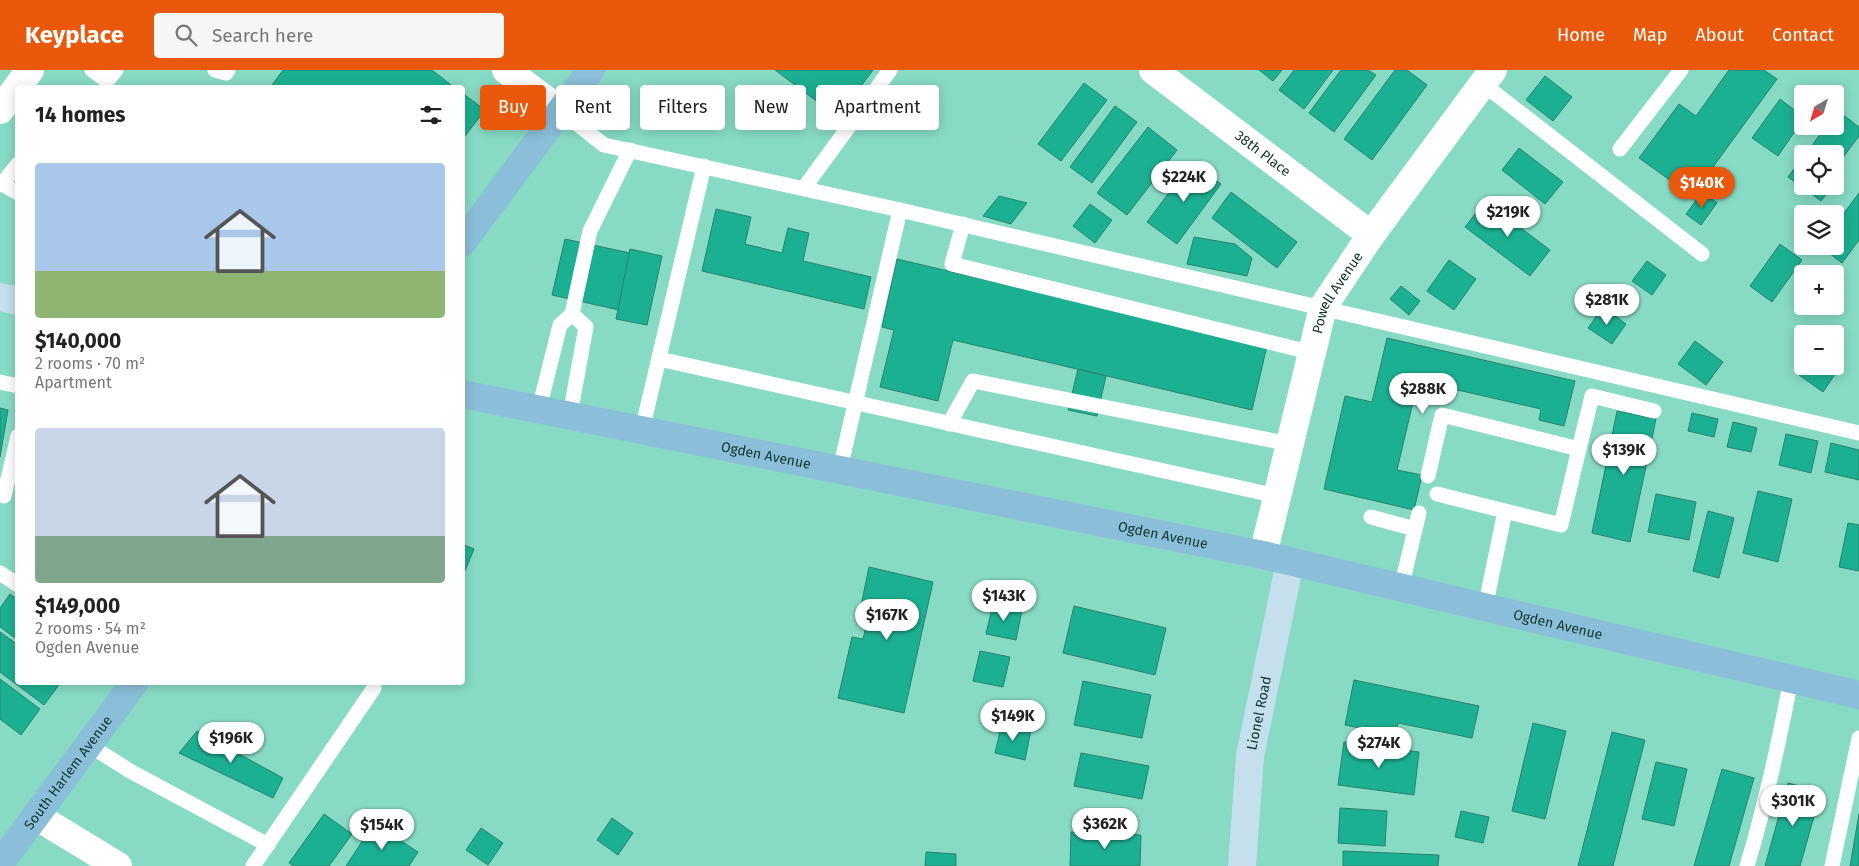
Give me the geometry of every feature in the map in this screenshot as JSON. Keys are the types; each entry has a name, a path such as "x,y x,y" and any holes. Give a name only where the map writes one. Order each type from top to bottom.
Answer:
{"main road":[{"path":"580,85 591,70"},
{"path":"465,239 556,118"},
{"name":"Ogden Avenue","path":"465,395 1263,555 1859,695"},
{"name":"South Harlem Avenue","path":"4,852 36,816 133,685"}],"street":[{"path":"19,85 30,70"},
{"path":"506,70 556,107"},
{"name":"38th Place","path":"1153,70 1371,235"},
{"name":"Powell Avenue","path":"1263,555 1323,307 1371,235 1488,77"},
{"path":"0,110 15,90"},
{"path":"0,297 15,300"},
{"name":"Lionel Road","path":"1242,866 1250,756 1290,562"},
{"path":"36,816 118,866"}],"lane":[{"path":"92,70 107,81 116,70"},
{"path":"215,70 226,73 228,70"},
{"path":"804,188 890,70"},
{"path":"1620,149 1681,70"},
{"path":"1488,77 1702,254"},
{"path":"586,130 604,144 1323,307 1859,434"},
{"path":"539,409 560,325 572,314 590,231 630,150"},
{"path":"642,430 704,166"},
{"path":"15,168 1,184 15,191"},
{"path":"840,469 900,210"},
{"path":"963,224 952,264 1312,352"},
{"path":"570,415 586,327 572,314"},
{"path":"659,359 855,404 1277,496"},
{"path":"949,424 973,381 1290,444"},
{"path":"0,382 15,385"},
{"path":"1437,494 1561,525 1592,396 1654,411"},
{"path":"1428,476 1442,415 1579,449"},
{"path":"2,497 15,447"},
{"path":"2,497 15,489"},
{"path":"1485,608 1505,511"},
{"path":"1401,588 1419,513"},
{"path":"1371,517 1415,528"},
{"path":"0,573 15,583"},
{"path":"1747,866 1759,828 1777,754 1791,679"},
{"path":"253,866 374,688"},
{"path":"1832,866 1859,738"},
{"path":"89,745 130,771 268,845"}],"building":[{"path":"283,70 432,70 451,85 272,85"},
{"path":"775,70 873,70 862,85 816,85 816,101 806,93 806,85 795,85"},
{"path":"1259,70 1282,70 1273,81"},
{"path":"1294,70 1333,70 1304,109 1279,90"},
{"path":"1341,70 1368,70 1376,75 1334,132 1309,113"},
{"path":"1395,70 1407,70 1427,85 1372,160 1344,139"},
{"path":"1729,70 1764,70 1777,79 1692,196 1639,158 1679,104 1696,116"},
{"path":"1545,76 1572,97 1553,121 1526,100"},
{"path":"1084,83 1107,100 1061,161 1038,144"},
{"path":"465,95 480,106 480,117 465,136"},
{"path":"1780,99 1794,110 1794,133 1778,156 1752,138"},
{"path":"1115,106 1137,122 1092,183 1070,167"},
{"path":"1844,116 1859,127 1859,136 1844,156 1844,145 1812,145 1820,135 1844,135"},
{"path":"1148,127 1177,150 1127,215 1097,193"},
{"path":"1519,148 1563,182 1545,204 1502,170"},
{"path":"1192,162 1221,184 1177,244 1147,222"},
{"path":"1794,169 1794,181 1788,177"},
{"path":"1231,192 1297,242 1277,268 1212,218"},
{"path":"1702,192 1717,203 1701,225 1686,214"},
{"path":"1859,193 1859,240 1842,263 1832,255 1844,255 1844,213"},
{"path":"1813,195 1826,195 1821,201"},
{"path":"999,196 1027,203 1011,224 983,216"},
{"path":"1485,201 1550,250 1530,276 1465,227"},
{"path":"1090,204 1112,220 1095,243 1073,226"},
{"path":"716,209 751,217 745,244 782,253 788,228 809,233 803,261 871,277 864,309 702,271"},
{"path":"1194,237 1235,244 1252,258 1247,276 1187,264"},
{"path":"565,239 630,253 619,310 552,295"},
{"path":"1780,244 1802,260 1798,265 1794,265 1794,271 1772,302 1750,286"},
{"path":"630,249 662,256 647,325 616,319"},
{"path":"897,259 1267,346 1252,410 953,340 938,401 880,387 894,330 882,327"},
{"path":"1449,260 1476,279 1454,310 1427,291"},
{"path":"1647,261 1666,275 1652,295 1632,281"},
{"path":"1401,286 1420,301 1409,315 1390,299"},
{"path":"1603,307 1626,324 1612,344 1588,328"},
{"path":"1387,338 1575,381 1564,426 1539,420 1541,409 1418,381 1397,470 1422,475 1414,510 1324,489 1345,396 1372,402"},
{"path":"1695,341 1723,362 1706,385 1678,364"},
{"path":"1078,369 1106,376 1097,416 1068,410"},
{"path":"1799,375 1835,375 1823,392"},
{"path":"0,408 8,410 0,457"},
{"path":"1617,411 1656,419 1630,542 1592,533"},
{"path":"1692,413 1718,419 1714,437 1688,431"},
{"path":"1733,422 1757,428 1751,452 1727,447"},
{"path":"1786,434 1818,441 1811,473 1779,465"},
{"path":"1831,443 1859,450 1859,480 1825,472"},
{"path":"1758,491 1792,499 1778,562 1743,553"},
{"path":"1656,494 1696,502 1689,540 1648,532"},
{"path":"1708,511 1734,518 1719,578 1693,571"},
{"path":"1848,523 1859,525 1859,571 1839,567"},
{"path":"465,545 474,549 465,571"},
{"path":"869,567 933,582 904,713 838,698 852,637 863,639 867,622 858,620"},
{"path":"10,594 15,598 15,638 0,627 0,608"},
{"path":"993,604 1022,610 1016,640 986,634"},
{"path":"1074,606 1166,628 1155,675 1063,653"},
{"path":"0,632 15,643 15,683 0,672"},
{"path":"980,651 1010,657 1003,687 973,681"},
{"path":"0,679 40,709 21,735 0,719"},
{"path":"1354,680 1479,706 1472,738 1398,723 1395,735 1345,725"},
{"path":"1083,681 1151,695 1142,738 1074,725"},
{"path":"17,685 59,685 44,705"},
{"path":"1002,723 1031,730 1025,760 995,753"},
{"path":"1533,723 1566,731 1545,819 1512,811"},
{"path":"197,731 283,778 273,798 179,753"},
{"path":"1612,732 1645,740 1613,866 1578,866"},
{"path":"1344,742 1419,752 1414,795 1338,785"},
{"path":"1081,753 1149,766 1142,799 1074,786"},
{"path":"1656,762 1687,769 1674,826 1642,819"},
{"path":"1722,769 1754,778 1729,866 1694,866"},
{"path":"1788,783 1821,792 1800,866 1765,866"},
{"path":"1340,808 1387,811 1385,846 1338,843"},
{"path":"1461,811 1489,817 1483,843 1455,837"},
{"path":"324,814 352,834 329,866 294,866 289,863"},
{"path":"1859,814 1859,866 1850,866"},
{"path":"612,818 633,833 618,855 597,840"},
{"path":"374,823 418,852 409,866 346,866"},
{"path":"481,828 503,843 488,865 466,850"},
{"path":"1071,832 1141,835 1140,866 1070,866"},
{"path":"1343,851 1439,855 1438,866 1343,866"},
{"path":"926,852 956,854 956,866 925,866"}]}
